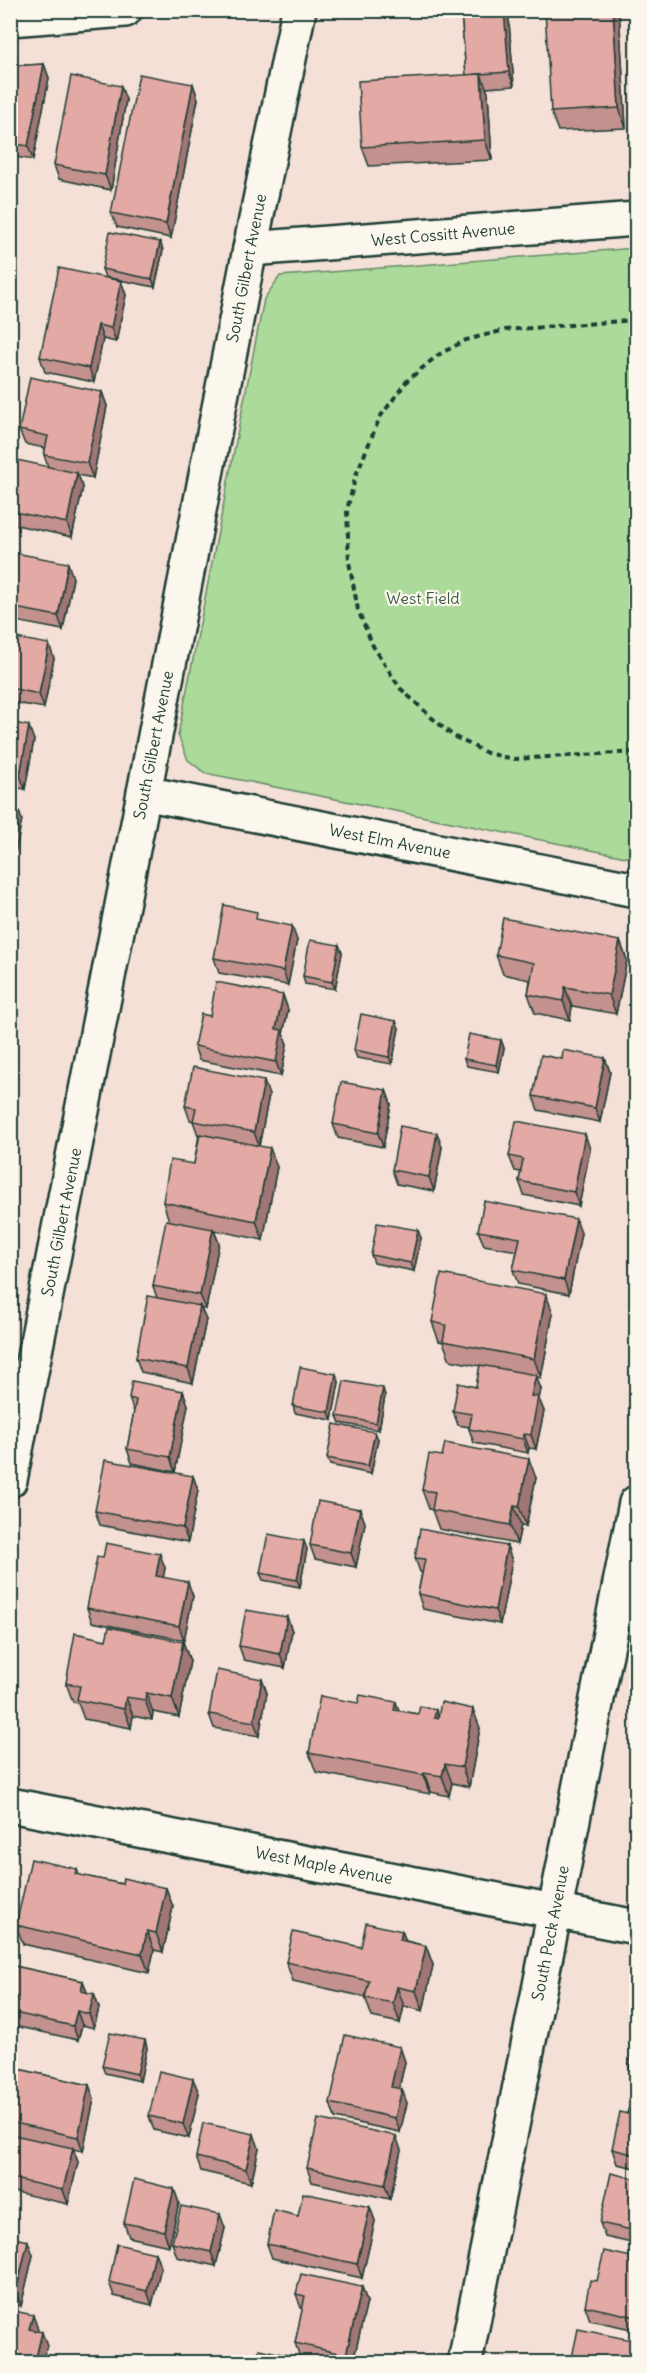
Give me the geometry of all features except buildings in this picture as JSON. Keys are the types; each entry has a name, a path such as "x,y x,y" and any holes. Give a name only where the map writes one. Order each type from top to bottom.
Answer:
{"street":[{"path":"10,19 125,10"},
{"name":"South Gilbert Avenue","path":"10,1480 250,249 299,10"},
{"name":"West Cossitt Avenue","path":"250,249 636,219"},
{"name":"West Elm Avenue","path":"144,793 636,890"},
{"name":"South Peck Avenue","path":"465,2362 636,1503"},
{"name":"West Maple Avenue","path":"10,1805 636,1927"}],"path":[{"path":"636,320 505,330 466,340 438,355 408,381 380,417 356,475 347,510 349,562 358,610 373,646 400,688 453,736 487,753 513,759 636,752"}],"green space":[{"name":"West Field","path":"636,248 636,859 205,773 188,760 178,735 264,299 280,276"}]}
